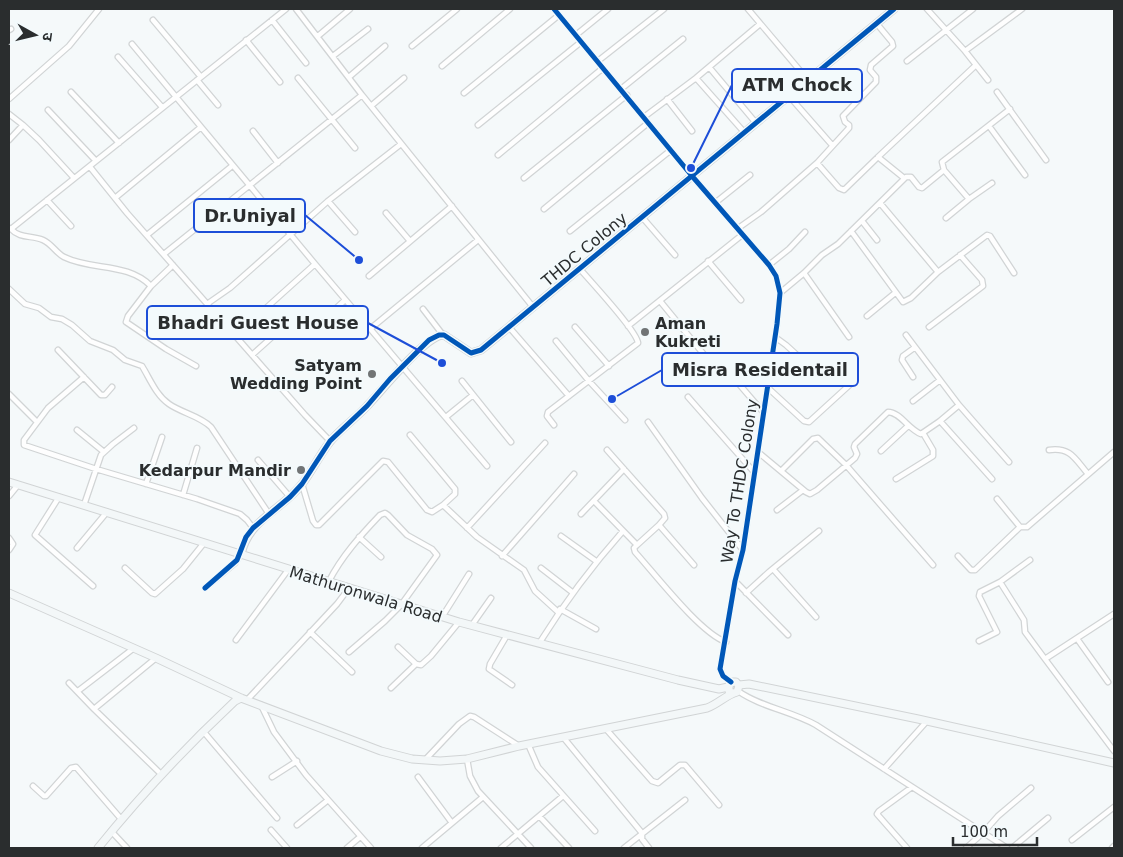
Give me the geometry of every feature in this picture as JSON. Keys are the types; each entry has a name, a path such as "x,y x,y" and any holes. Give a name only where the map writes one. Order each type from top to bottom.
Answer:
{"street":[{"path":"9,99 69,46 99,9"},
{"path":"152,286 141,277 128,271 65,258 44,240 18,235 10,229 286,9"},
{"path":"296,9 401,144 533,307"},
{"path":"318,36 350,9"},
{"path":"412,46 457,9"},
{"path":"442,66 510,9"},
{"path":"554,9 739,232"},
{"path":"576,35 608,9"},
{"path":"598,61 664,9"},
{"path":"748,9 808,80"},
{"name":"THDC Colony","path":"443,335 471,353 481,350 894,9"},
{"path":"927,9 988,80"},
{"path":"907,61 973,9"},
{"path":"1010,9 1015,14"},
{"path":"965,51 1022,9"},
{"path":"464,93 559,15"},
{"path":"153,20 218,105"},
{"path":"272,20 306,63"},
{"path":"644,117 696,78 760,24"},
{"path":"628,326 708,261 817,162 849,128 843,116 876,82 876,77 870,70 871,65 893,46 892,42 877,24"},
{"path":"333,56 368,29"},
{"path":"622,90 684,39"},
{"path":"246,40 280,82"},
{"path":"478,125 582,42"},
{"path":"132,44 232,166 487,466"},
{"path":"349,77 385,46"},
{"path":"118,57 162,107"},
{"path":"817,162 839,188 844,190 849,187 878,156 976,65"},
{"path":"709,66 756,123"},
{"path":"498,155 604,68"},
{"path":"298,78 355,148"},
{"path":"371,106 404,78"},
{"path":"696,78 744,132"},
{"path":"71,92 119,143"},
{"path":"997,92 1046,160"},
{"path":"164,254 362,94"},
{"path":"524,178 627,95"},
{"path":"788,96 832,145"},
{"path":"667,100 692,132"},
{"path":"968,199 941,164 943,160 1010,109"},
{"path":"48,110 96,162"},
{"path":"9,114 39,140 74,178"},
{"path":"544,208 648,123"},
{"path":"9,140 23,125"},
{"path":"989,126 1025,174"},
{"path":"115,198 201,127"},
{"path":"253,131 278,163"},
{"path":"207,304 230,288 328,201 401,144"},
{"path":"570,231 671,150"},
{"path":"878,156 904,178"},
{"path":"147,235 232,166"},
{"path":"90,167 235,336 305,415 330,440"},
{"path":"780,293 818,259 836,246 904,178 909,176 922,188 944,170"},
{"path":"715,203 750,175"},
{"path":"946,218 968,199 992,183"},
{"path":"47,200 71,226"},
{"path":"328,201 355,232"},
{"path":"880,203 938,272"},
{"path":"369,276 452,206"},
{"path":"386,213 410,241"},
{"path":"642,218 675,255"},
{"path":"862,221 877,240"},
{"path":"851,231 903,302 907,301 938,272 984,236 988,235 1014,273"},
{"name":"Way To THDC Colony","path":"734,688 723,676 720,669 735,581 743,550 780,293 776,276 769,265 739,232"},
{"path":"769,265 789,249 805,232"},
{"path":"370,329 478,240"},
{"path":"929,327 983,285 982,280 960,255"},
{"path":"708,261 741,300"},
{"path":"235,336 315,264"},
{"path":"173,265 152,286 128,316 126,322 166,349 196,366"},
{"path":"554,425 547,416 547,413 638,343 638,339 628,326 580,269"},
{"path":"804,273 849,337"},
{"path":"9,289 25,304 39,308 51,317 62,318 90,341 113,350 127,361 142,366 165,402 202,420 211,427 269,514"},
{"path":"867,316 895,293"},
{"path":"308,334 346,300"},
{"path":"660,301 706,357"},
{"path":"205,588 235,563 241,554 246,538 253,528 290,497 302,484 330,440 367,406 429,340 443,335 423,309"},
{"path":"510,327 569,396"},
{"path":"575,327 609,366"},
{"path":"252,355 281,329"},
{"path":"906,335 959,405 1009,462"},
{"path":"775,337 786,344 810,367"},
{"path":"556,341 625,420"},
{"path":"913,377 902,360 903,356 914,348"},
{"path":"58,350 103,395 112,387"},
{"path":"726,369 763,412"},
{"path":"84,377 48,408 24,440 24,445 240,514 253,528"},
{"path":"767,387 804,420 809,422 855,380"},
{"path":"913,401 940,380"},
{"path":"462,382 511,442"},
{"path":"9,394 37,422"},
{"path":"446,417 473,395"},
{"path":"688,397 754,472"},
{"path":"758,452 782,470 808,494 813,493 856,456 855,444 888,412 893,412 918,433 923,433 959,405"},
{"path":"940,421 992,479"},
{"path":"648,422 702,498 743,550"},
{"path":"881,451 908,426"},
{"path":"84,504 104,452 134,428"},
{"path":"77,430 104,452"},
{"path":"896,479 933,456 933,450 923,433"},
{"path":"302,484 313,521 317,525 321,524 383,461 388,462 428,512 432,512 455,494 455,489 410,435"},
{"path":"146,484 162,437"},
{"path":"782,470 817,437 846,465 932,565"},
{"path":"467,528 545,443"},
{"path":"183,495 197,448"},
{"path":"1048,450 1057,449 1069,452 1088,474"},
{"path":"607,450 664,514 665,518 634,548 635,552 692,616 715,637 726,642"},
{"path":"958,556 971,570 975,570 1020,527 1029,526 1114,452"},
{"path":"258,460 290,497"},
{"path":"581,514 624,469"},
{"path":"502,556 574,474"},
{"name":"Mathuronwala Road","path":"9,482 401,605 472,626 540,642 678,680 719,689 734,688 748,684 927,721 1114,763"},
{"path":"9,496 18,485"},
{"path":"777,510 803,490"},
{"path":"59,497 35,535 93,586"},
{"path":"997,499 1020,527"},
{"path":"594,501 637,545"},
{"path":"443,505 467,528 502,556 524,570 535,591 559,611 596,630"},
{"path":"77,548 107,512"},
{"path":"329,581 338,563 359,537 380,516 385,514 407,535 436,554 436,557 401,605 386,621 348,652"},
{"path":"659,524 694,565"},
{"path":"540,642 572,592 623,531"},
{"path":"746,593 773,568 820,531"},
{"path":"561,536 596,561"},
{"path":"359,537 381,556"},
{"path":"9,538 13,542 9,550"},
{"path":"125,568 155,594 189,563 204,543"},
{"path":"980,641 995,634 996,631 979,594 982,590 1000,582 1030,560"},
{"path":"541,568 572,592"},
{"path":"773,568 816,616"},
{"path":"236,640 288,570"},
{"path":"442,617 469,574"},
{"path":"735,581 788,635"},
{"path":"1000,582 1024,620 1025,632 1114,751"},
{"path":"98,848 203,731 235,701 245,699 310,632 349,588"},
{"path":"9,593 245,699 382,751 424,761 467,759 528,744 706,708 717,704 734,688 749,699 804,718 1006,848"},
{"path":"472,626 491,598"},
{"path":"1045,659 1078,640 1114,614"},
{"path":"398,647 416,664 423,664 459,622"},
{"path":"310,632 352,672"},
{"path":"506,635 489,669 512,685"},
{"path":"1078,640 1108,682"},
{"path":"78,691 134,648"},
{"path":"94,709 156,658"},
{"path":"391,688 416,664"},
{"path":"69,683 162,775"},
{"path":"260,704 274,732 297,762 371,848"},
{"path":"424,761 459,724 470,716 519,746"},
{"path":"884,769 927,721"},
{"path":"606,729 652,781 658,783 680,765 685,766 719,805"},
{"path":"203,731 277,818"},
{"path":"564,737 642,833 642,838 649,848"},
{"path":"528,744 538,767 595,831"},
{"path":"467,759 470,776 483,797 530,848"},
{"path":"272,777 297,762"},
{"path":"33,786 46,796 71,768 76,767 122,820"},
{"path":"418,777 452,823"},
{"path":"907,848 877,814 912,787"},
{"path":"966,848 998,816 1031,788"},
{"path":"501,848 564,796"},
{"path":"422,848 483,797"},
{"path":"297,825 328,800"},
{"path":"624,848 685,800"},
{"path":"1072,840 1114,807"},
{"path":"540,816 569,848"},
{"path":"1012,848 1048,818"},
{"path":"271,830 287,848"},
{"path":"112,831 127,848"},
{"path":"347,848 360,837"}],"cycle path":[{"path":"554,9 692,176 769,265 776,276 780,293 777,324 743,550 735,581 720,669 723,676 731,682"},
{"path":"205,588 237,560 246,537 253,528 290,497 302,484 330,441 367,406 390,379 429,340 439,335 444,335 471,353 481,350 894,9"}],"place":[{"name":"ATM Chock","path":"691,168"},
{"name":"Dr.Uniyal","path":"359,260"},
{"name":"Aman Kukreti","path":"645,332"},
{"name":"Bhadri Guest House","path":"442,363"},
{"name":"Satyam Wedding Point","path":"372,374"},
{"name":"Misra Residentail","path":"612,399"},
{"name":"Kedarpur Mandir","path":"301,470"}]}
